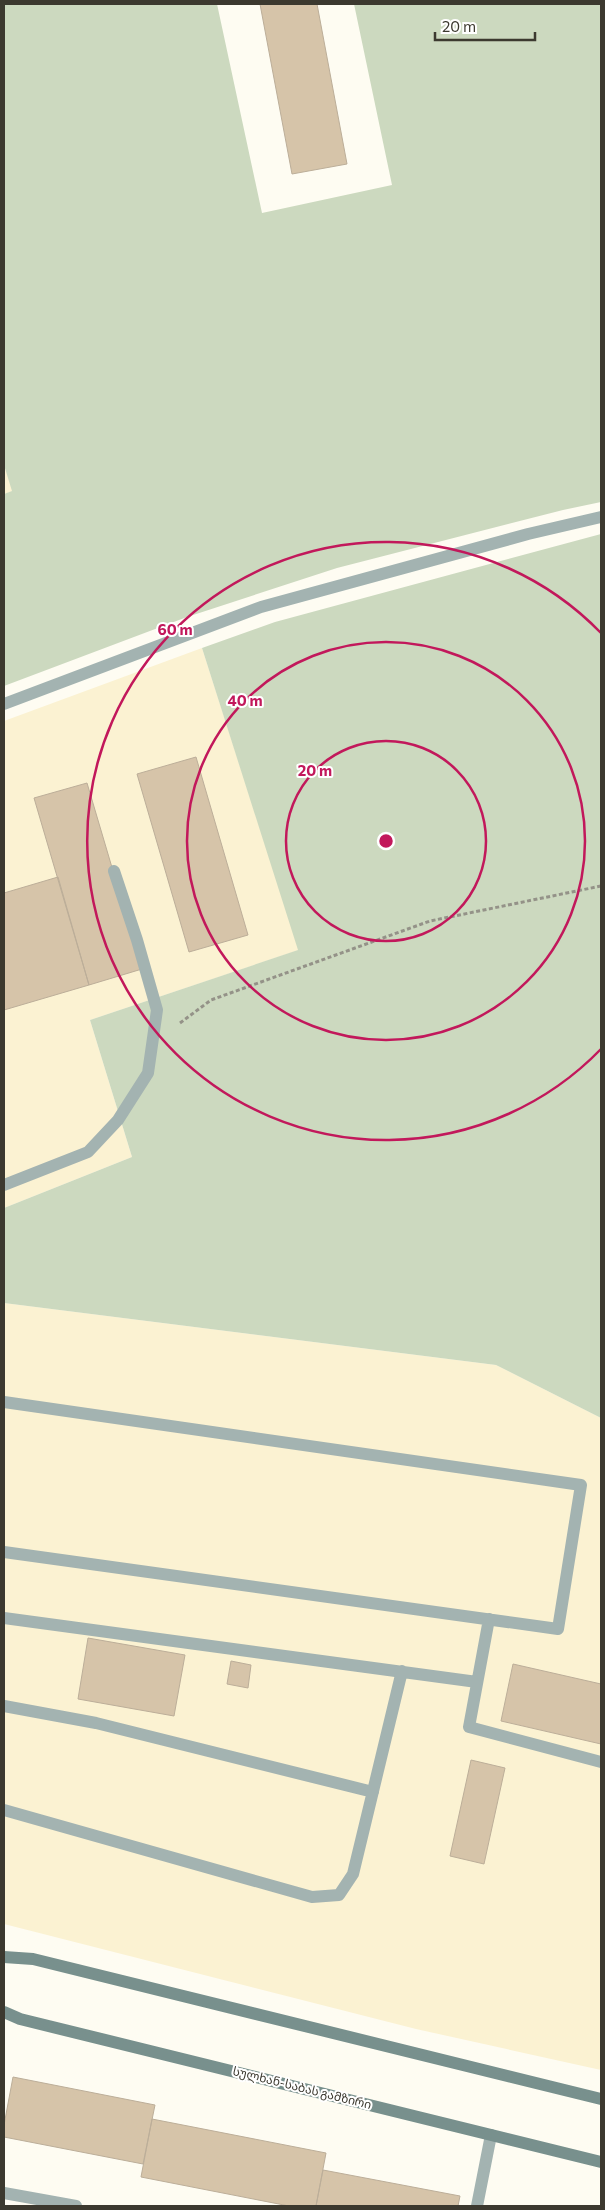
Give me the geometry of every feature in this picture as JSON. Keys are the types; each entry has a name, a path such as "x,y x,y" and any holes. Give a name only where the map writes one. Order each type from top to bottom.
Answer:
{"main road":[{"path":"4,1957 33,1959 601,2099"},
{"name":"სულხან-საბას გამზირი","path":"4,2012 20,2018 601,2162"}],"street":[{"path":"4,704 261,607 528,534 601,517"},
{"path":"4,1185 88,1152 118,1120 148,1073 157,1010 137,940 114,871"},
{"path":"4,1402 581,1485 558,1629 4,1552"},
{"path":"4,1618 477,1682"},
{"path":"489,1620 468,1728 601,1762"},
{"path":"4,1810 312,1897 340,1896 353,1874 402,1672"},
{"path":"4,1706 96,1723 373,1792"},
{"path":"477,2206 491,2135"},
{"path":"4,2193 76,2206"}],"path":[{"path":"152,1044 211,1000 430,921 601,886"}],"shaded area":[{"path":"4,465 13,491 4,494"},
{"path":"202,648 299,950 90,1020 132,1157 4,1208 4,721"},
{"path":"4,1303 496,1365 601,1418 601,2070 416,2029 4,1924"}],"green space":[{"path":"4,4 217,4 262,213 392,185 354,4 601,4 601,502 337,568 187,617 4,686 4,494 12,491 4,465"},
{"path":"601,534 601,1418 496,1365 4,1303 4,1208 132,1157 90,1020 298,950 202,648 275,622"}],"building":[{"path":"260,4 317,4 347,164 292,174"},
{"path":"196,757 248,935 189,952 137,774"},
{"path":"87,783 142,969 89,985 34,798"},
{"path":"58,877 89,985 4,1010 4,893"},
{"path":"88,1638 185,1655 174,1716 78,1699"},
{"path":"231,1661 251,1665 248,1688 227,1684"},
{"path":"513,1664 601,1684 601,1744 501,1721"},
{"path":"471,1760 505,1768 484,1864 450,1856"},
{"path":"13,2077 155,2105 143,2164 4,2137 4,2125"},
{"path":"152,2119 326,2153 316,2206 289,2206 141,2177"},
{"path":"323,2170 460,2196 458,2206 316,2206"}]}
